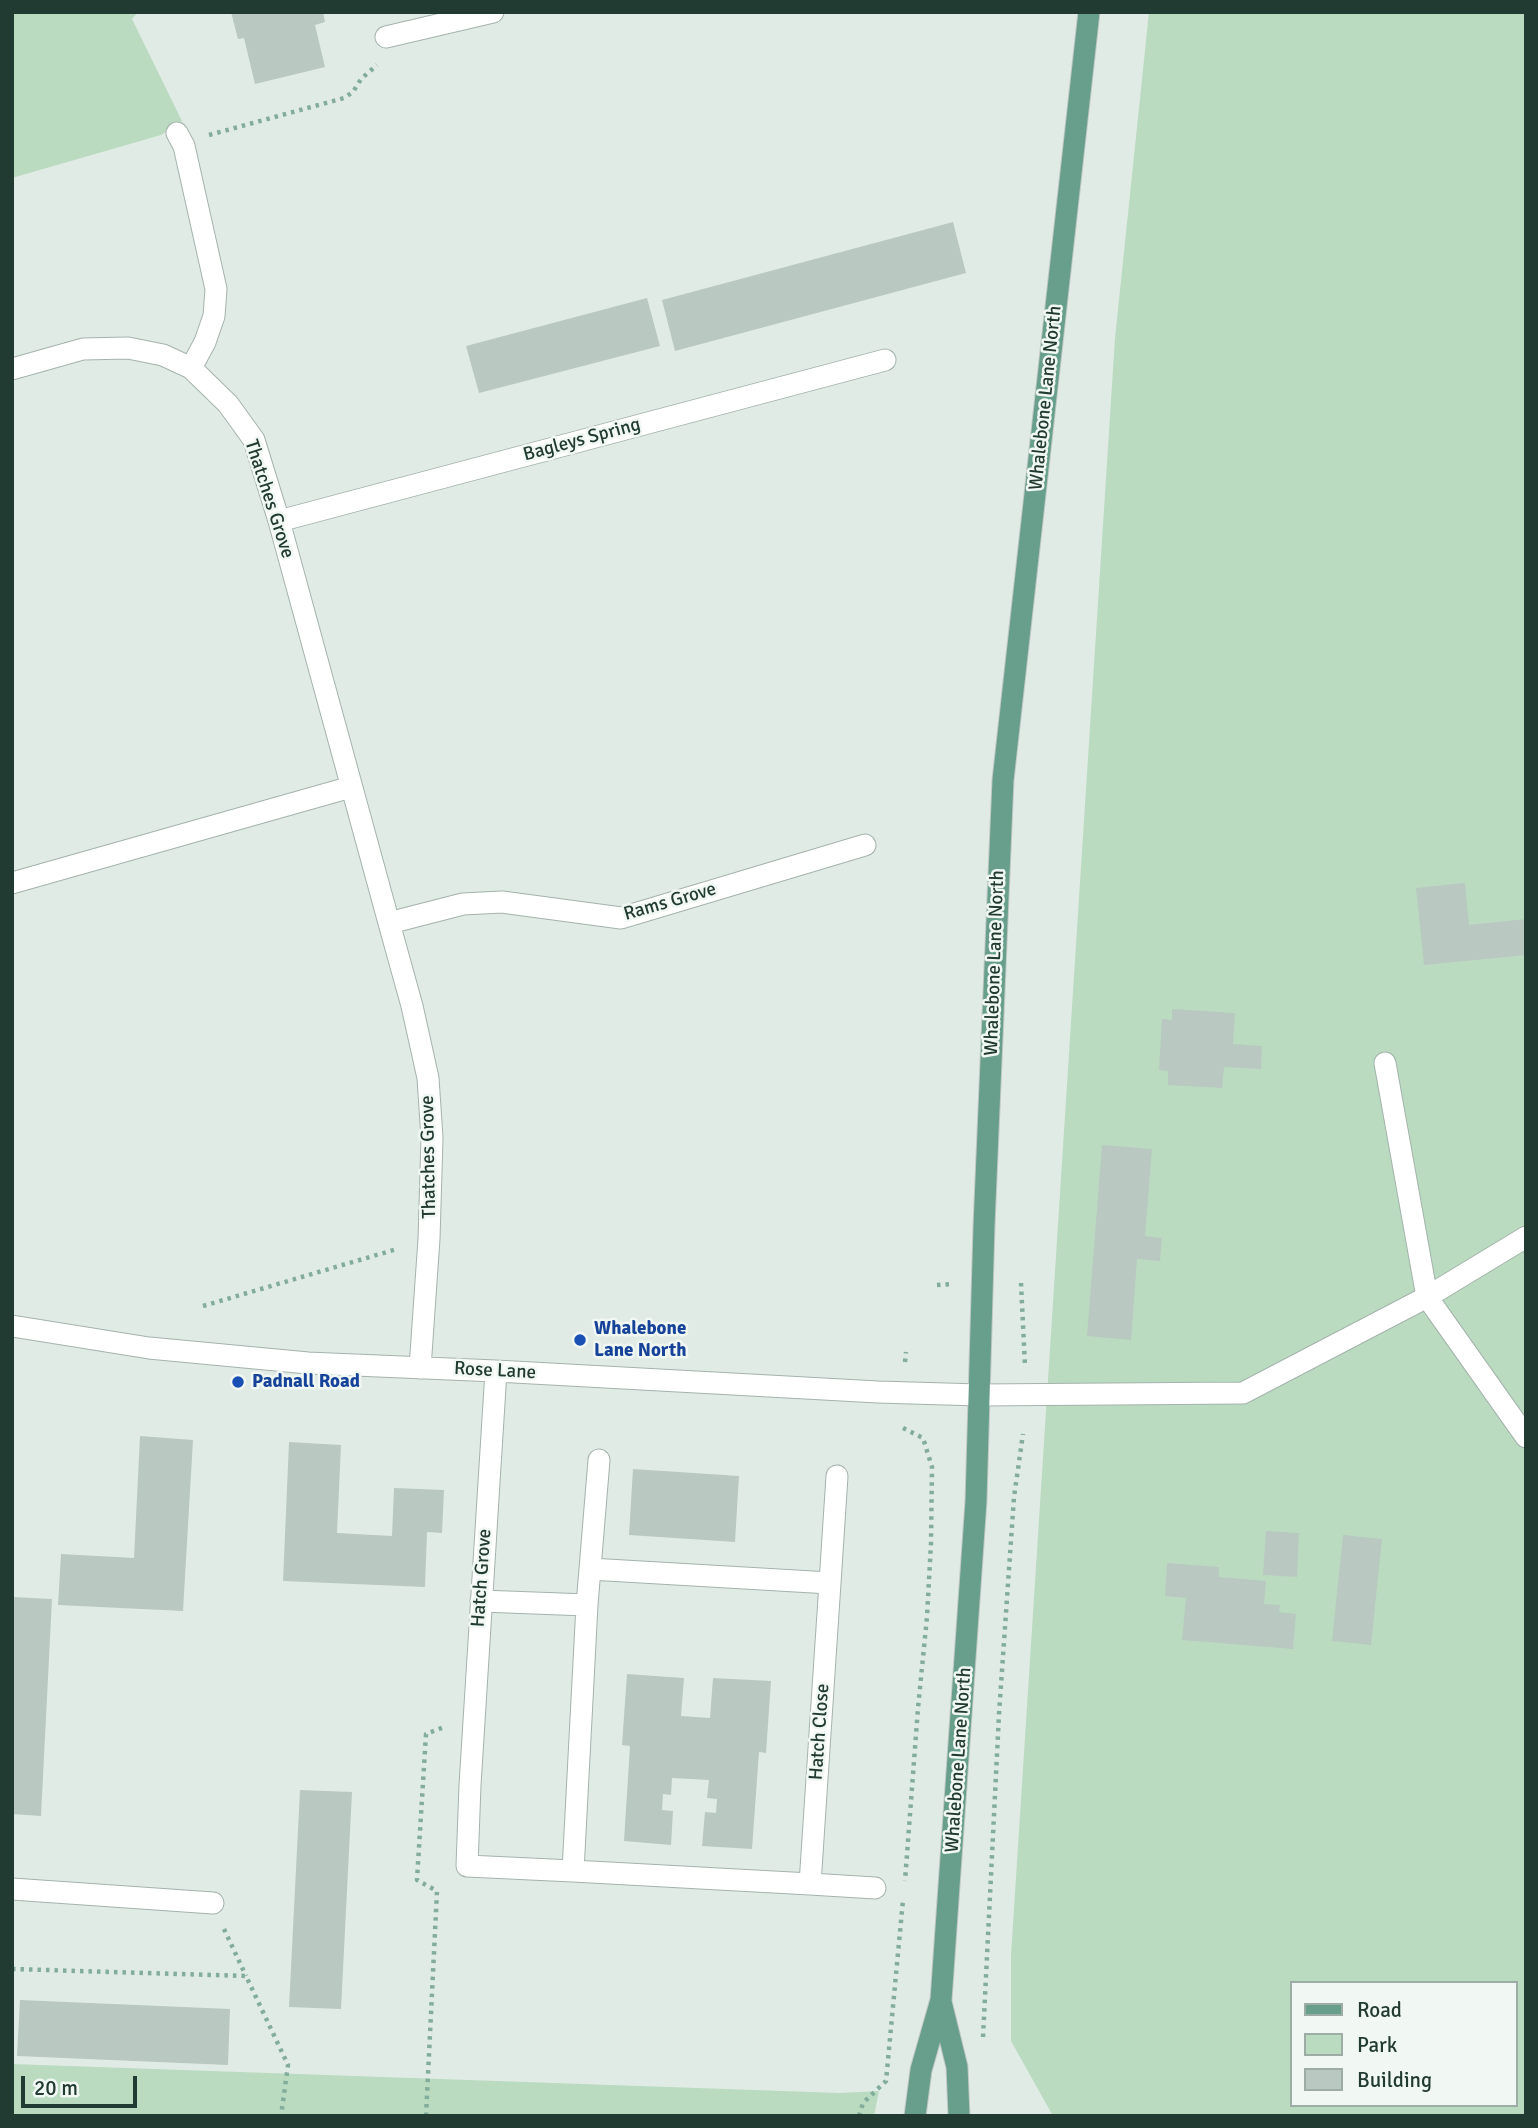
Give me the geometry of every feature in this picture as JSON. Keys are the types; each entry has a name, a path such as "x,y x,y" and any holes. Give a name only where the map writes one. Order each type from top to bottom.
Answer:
{"main road":[{"name":"Whalebone Lane North","path":"915,2115 921,2070 941,2000 976,1501 984,1226 1003,780 1089,12"},
{"name":"Whalebone Lane North","path":"941,2000 957,2067 959,2116"}],"street":[{"path":"386,37 493,12"},
{"path":"181,140 216,289 214,317 191,368"},
{"name":"Thatches Grove","path":"12,369 83,349 128,348 163,355 191,368 228,404 254,440 279,521 412,1006 428,1078 432,1138 421,1368"},
{"name":"Bagleys Spring","path":"279,521 885,360"},
{"path":"12,883 351,787"},
{"name":"Rams Grove","path":"389,923 463,904 502,902 621,918 865,845"},
{"path":"1385,1063 1427,1297 1526,1437"},
{"name":"Rose Lane","path":"12,1326 149,1348 308,1363 878,1392 979,1395 1243,1393 1427,1297 1526,1237"},
{"name":"Hatch Grove","path":"496,1371 467,1866 573,1871"},
{"path":"599,1460 587,1605 573,1871 875,1888"},
{"name":"Hatch Close","path":"810,1884 837,1476"},
{"path":"590,1569 830,1583"},
{"path":"481,1601 587,1605"},
{"path":"12,1889 213,1903"}],"path":[{"path":"181,140 205,136 344,98 353,92 370,69 380,64"},
{"path":"204,1306 406,1246"},
{"path":"1021,1283 1025,1371"},
{"path":"937,1285 951,1284"},
{"path":"859,2116 863,2103 886,2081 898,1970 928,1605 932,1467 923,1438 903,1428"},
{"path":"982,2049 999,1714 1014,1497 1023,1434"},
{"path":"426,1734 417,1880 437,1891 426,2116"},
{"path":"213,1903 288,2065 281,2116"},
{"path":"12,1969 246,1976"}],"green space":[{"path":"12,12 138,12 132,19 182,121 161,135 12,178"},
{"path":"1149,12 1526,12 1526,2116 1053,2116 1011,2041 1011,1955 1115,338"},
{"path":"12,2064 840,2093 879,2091 874,2116 12,2116"}],"building":[{"path":"231,12 323,12 325,22 315,25 325,67 255,84 244,38 238,39"},
{"path":"953,222 966,273 675,351 662,300"},
{"path":"647,298 660,346 479,393 466,346"},
{"path":"1465,883 1469,925 1526,919 1526,955 1424,965 1416,888"},
{"path":"1172,1009 1235,1013 1233,1044 1262,1046 1261,1069 1224,1067 1222,1088 1168,1085 1168,1071 1159,1070 1162,1019 1172,1020"},
{"path":"1102,1145 1152,1149 1145,1236 1162,1238 1160,1261 1137,1259 1131,1340 1087,1336"},
{"path":"140,1436 193,1440 183,1611 58,1605 61,1554 134,1558"},
{"path":"289,1442 341,1445 337,1533 392,1536 394,1488 444,1490 442,1533 427,1532 425,1587 283,1581"},
{"path":"633,1469 739,1476 735,1542 629,1535"},
{"path":"1266,1531 1299,1533 1297,1577 1263,1575"},
{"path":"1343,1535 1382,1539 1371,1645 1332,1641"},
{"path":"1167,1563 1219,1567 1219,1577 1266,1581 1264,1604 1280,1605 1279,1612 1296,1614 1293,1649 1182,1640 1186,1598 1165,1596"},
{"path":"12,1597 52,1599 41,1816 12,1814"},
{"path":"627,1674 684,1678 681,1716 710,1718 713,1678 771,1681 766,1753 759,1752 752,1849 702,1846 705,1812 716,1813 717,1799 707,1798 709,1780 672,1778 671,1795 663,1794 662,1810 673,1811 671,1845 624,1841 630,1746 622,1745"},
{"path":"300,1790 352,1792 341,2009 289,2007"},
{"path":"20,2000 230,2009 228,2065 17,2056"}],"place":[{"name":"Whalebone Lane North","path":"580,1340"},
{"name":"Padnall Road","path":"238,1382"}]}
